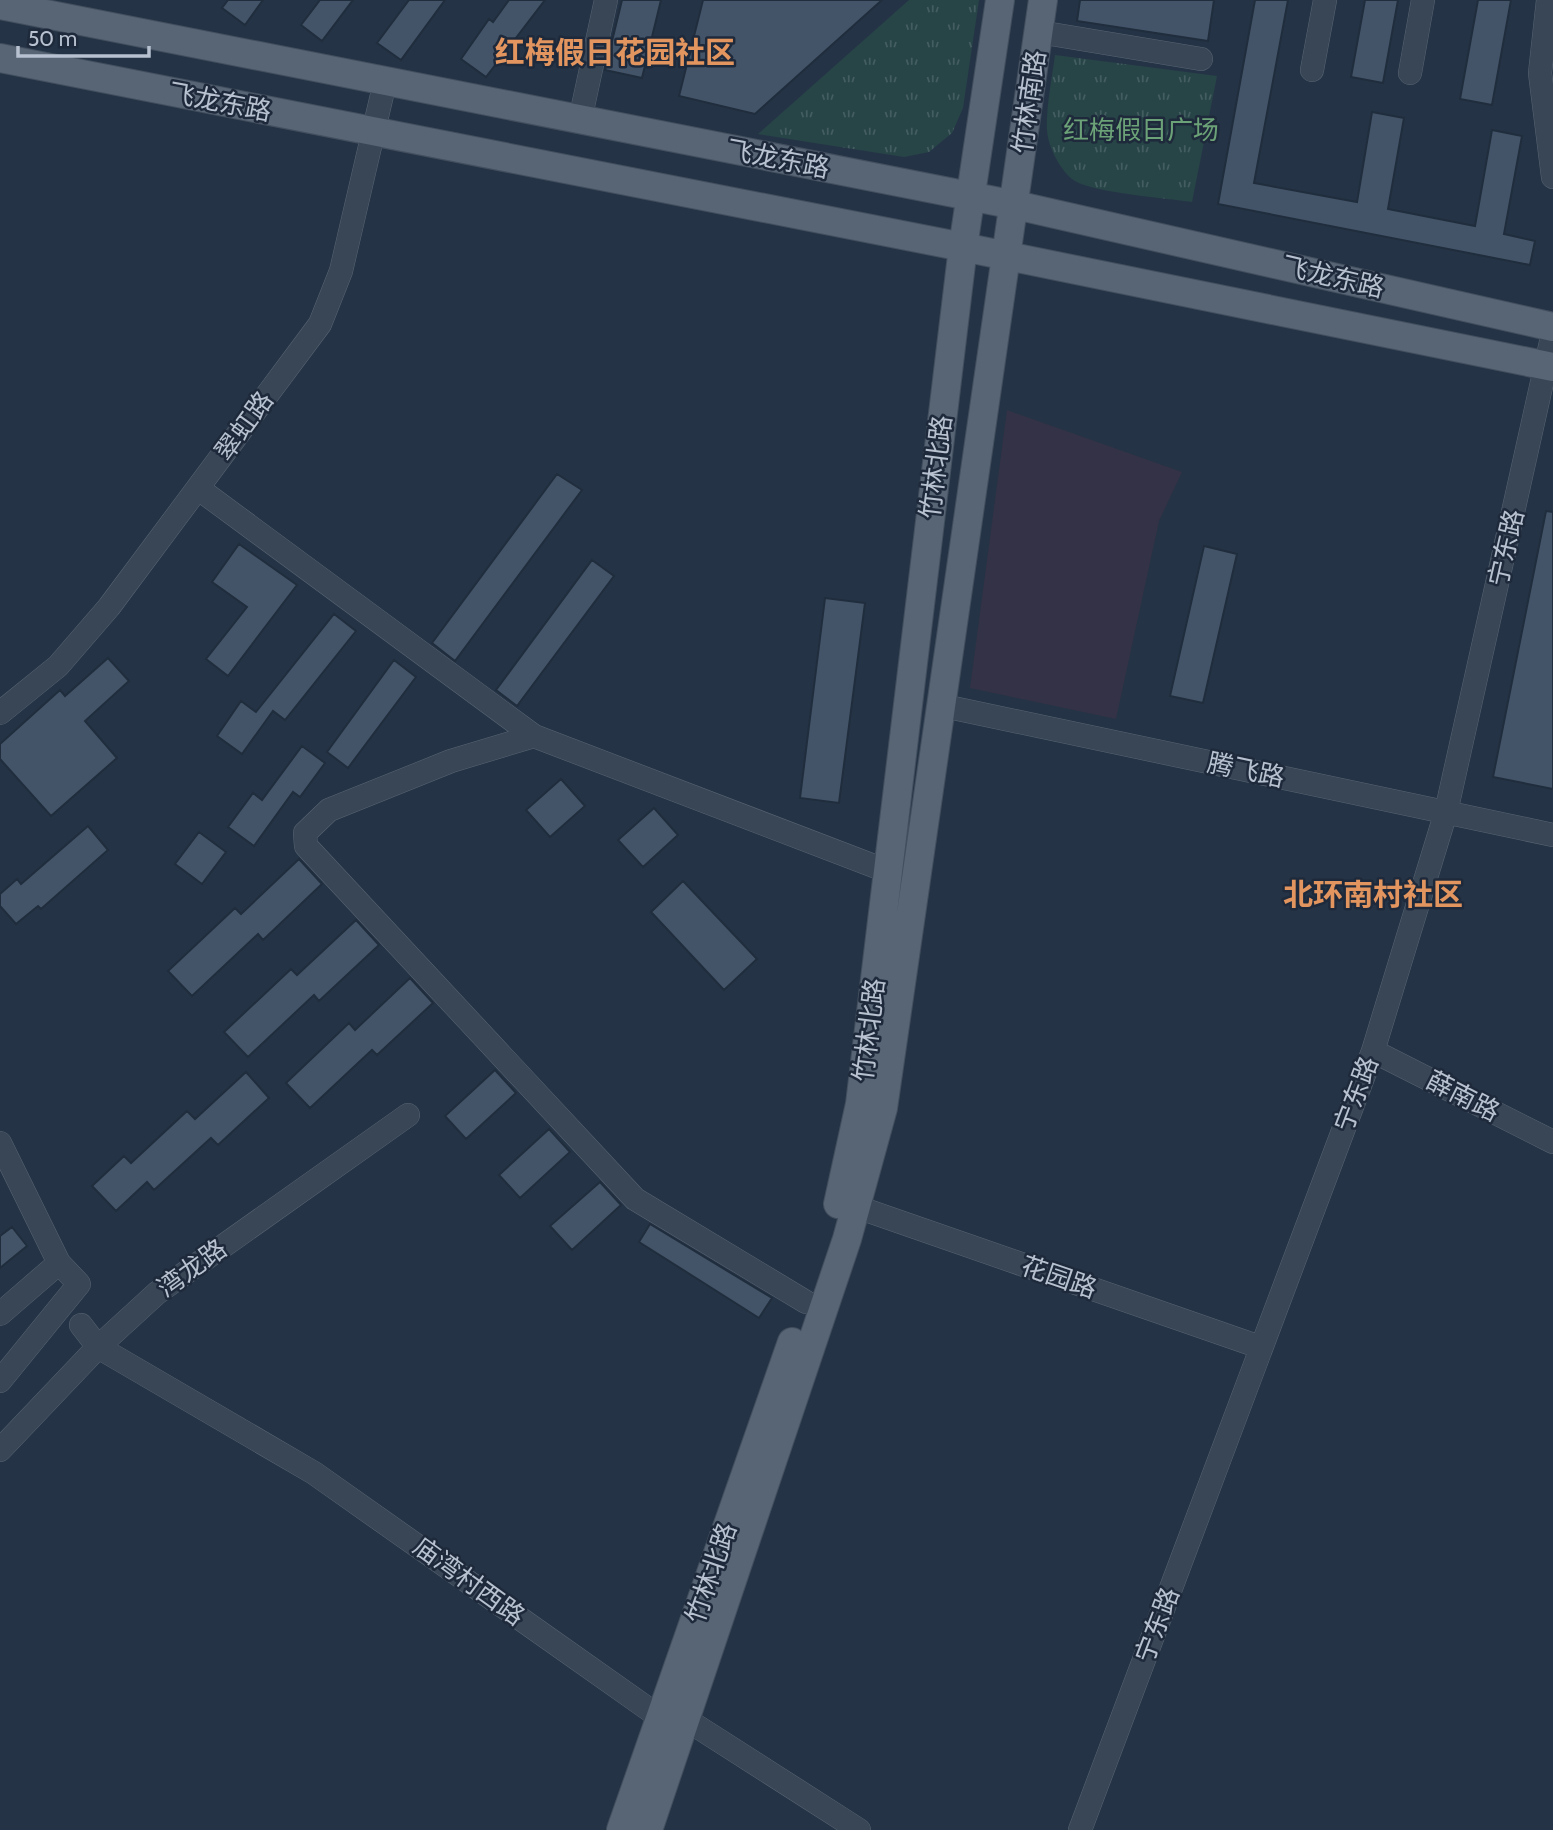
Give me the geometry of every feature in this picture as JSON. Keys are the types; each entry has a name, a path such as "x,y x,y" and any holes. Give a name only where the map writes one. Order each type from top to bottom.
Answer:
{"main road":[{"name":"竹林南路","path":"972,197 1000,0"},
{"name":"竹林南路","path":"1015,205 1043,0"},
{"name":"飞龙东路","path":"0,5 1015,205 1553,327"},
{"name":"飞龙东路","path":"0,58 963,247 1550,366"},
{"name":"竹林北路","path":"648,1830 674,1719 844,1183 860,1104 963,247 972,197"},
{"name":"竹林北路","path":"621,1830 674,1719 857,1207 883,1108 939,705 1005,256 1015,205"}],"street":[{"path":"580,120 606,0"},
{"path":"1312,70 1325,0"},
{"path":"1410,73 1423,0"},
{"path":"1548,0 1540,73 1553,177"},
{"path":"1039,32 1201,58"},
{"name":"翠虹路","path":"0,713 58,666 109,607 320,324 341,271 385,82"},
{"name":"宁东路","path":"1080,1830 1373,1051 1446,812 1550,366 1553,333"},
{"path":"199,489 534,736 887,872"},
{"name":"腾飞路","path":"939,705 1553,835"},
{"path":"534,736 451,761 330,810 305,833 306,846 635,1199 806,1302"},
{"name":"薛南路","path":"1373,1051 1553,1142"},
{"name":"湾龙路","path":"0,1450 98,1347 157,1293 408,1115"},
{"path":"0,1143 59,1263 79,1284 0,1381"},
{"name":"花园路","path":"857,1207 1261,1347"},
{"path":"0,1314 59,1263"},
{"name":"庙湾村西路","path":"81,1325 98,1347 314,1473 674,1719 859,1830"}],"shaded area":[{"path":"1007,410 1182,472 1159,521 1116,719 970,688"}],"green space":[{"path":"909,0 979,0 963,108 952,133 929,152 904,157 758,134"},
{"name":"红梅假日广场","path":"1055,55 1217,76 1192,202 1098,189 1075,181 1065,172 1053,151 1047,130"}],"building":[{"path":"228,0 263,0 245,25 222,8"},
{"path":"320,0 353,0 322,41 301,25"},
{"path":"409,0 445,0 401,60 377,43"},
{"path":"509,0 545,0 486,77 461,59 489,19 493,22"},
{"path":"622,0 661,0 642,78 605,70"},
{"path":"703,0 882,0 755,114 679,96"},
{"path":"1080,0 1214,0 1208,41 1077,21"},
{"path":"1255,0 1288,0 1254,183 1357,202 1372,112 1404,118 1388,209 1475,226 1492,130 1522,136 1504,234 1535,241 1530,265 1218,204"},
{"path":"1365,0 1398,0 1383,83 1351,77"},
{"path":"1478,0 1511,0 1492,105 1460,99"},
{"path":"557,474 582,490 455,661 432,643"},
{"path":"1546,511 1553,512 1553,789 1493,777"},
{"path":"239,544 297,585 228,676 206,659 247,607 212,582"},
{"path":"1204,546 1237,554 1203,703 1170,696"},
{"path":"592,560 614,576 517,706 496,690"},
{"path":"825,598 865,603 839,803 800,798"},
{"path":"334,614 356,631 285,720 273,711 242,754 217,736 241,701 256,712"},
{"path":"108,658 129,681 85,721 117,758 51,816 0,759 0,744 60,690 65,696"},
{"path":"394,660 416,677 348,768 327,752"},
{"path":"302,746 325,763 300,797 293,792 254,846 228,827 253,793 262,800"},
{"path":"561,779 585,806 550,837 526,810"},
{"path":"654,808 678,835 643,867 618,840"},
{"path":"88,826 108,850 41,909 38,906 16,924 0,906 0,894 17,879 21,884"},
{"path":"199,832 226,852 202,884 175,864"},
{"path":"299,859 322,884 263,940 258,934 192,996 168,971 235,908 241,914"},
{"path":"683,881 757,959 724,990 651,912"},
{"path":"356,920 379,945 319,1001 314,995 248,1057 224,1032 291,969 297,975"},
{"path":"410,978 433,1003 377,1055 372,1050 310,1108 286,1083 349,1023 355,1030"},
{"path":"495,1070 516,1093 466,1139 445,1116"},
{"path":"246,1072 269,1098 218,1145 211,1138 154,1190 147,1182 116,1211 92,1186 124,1156 131,1163 187,1111 195,1119"},
{"path":"549,1129 570,1152 520,1198 499,1175"},
{"path":"600,1182 621,1205 572,1250 550,1226"},
{"path":"650,1224 772,1298 759,1318 639,1242"},
{"path":"12,1227 27,1246 0,1268 0,1236"}],"district":[{"name":"红梅假日花园社区","path":"615,53"},
{"name":"北环南村社区","path":"1373,895"}]}
